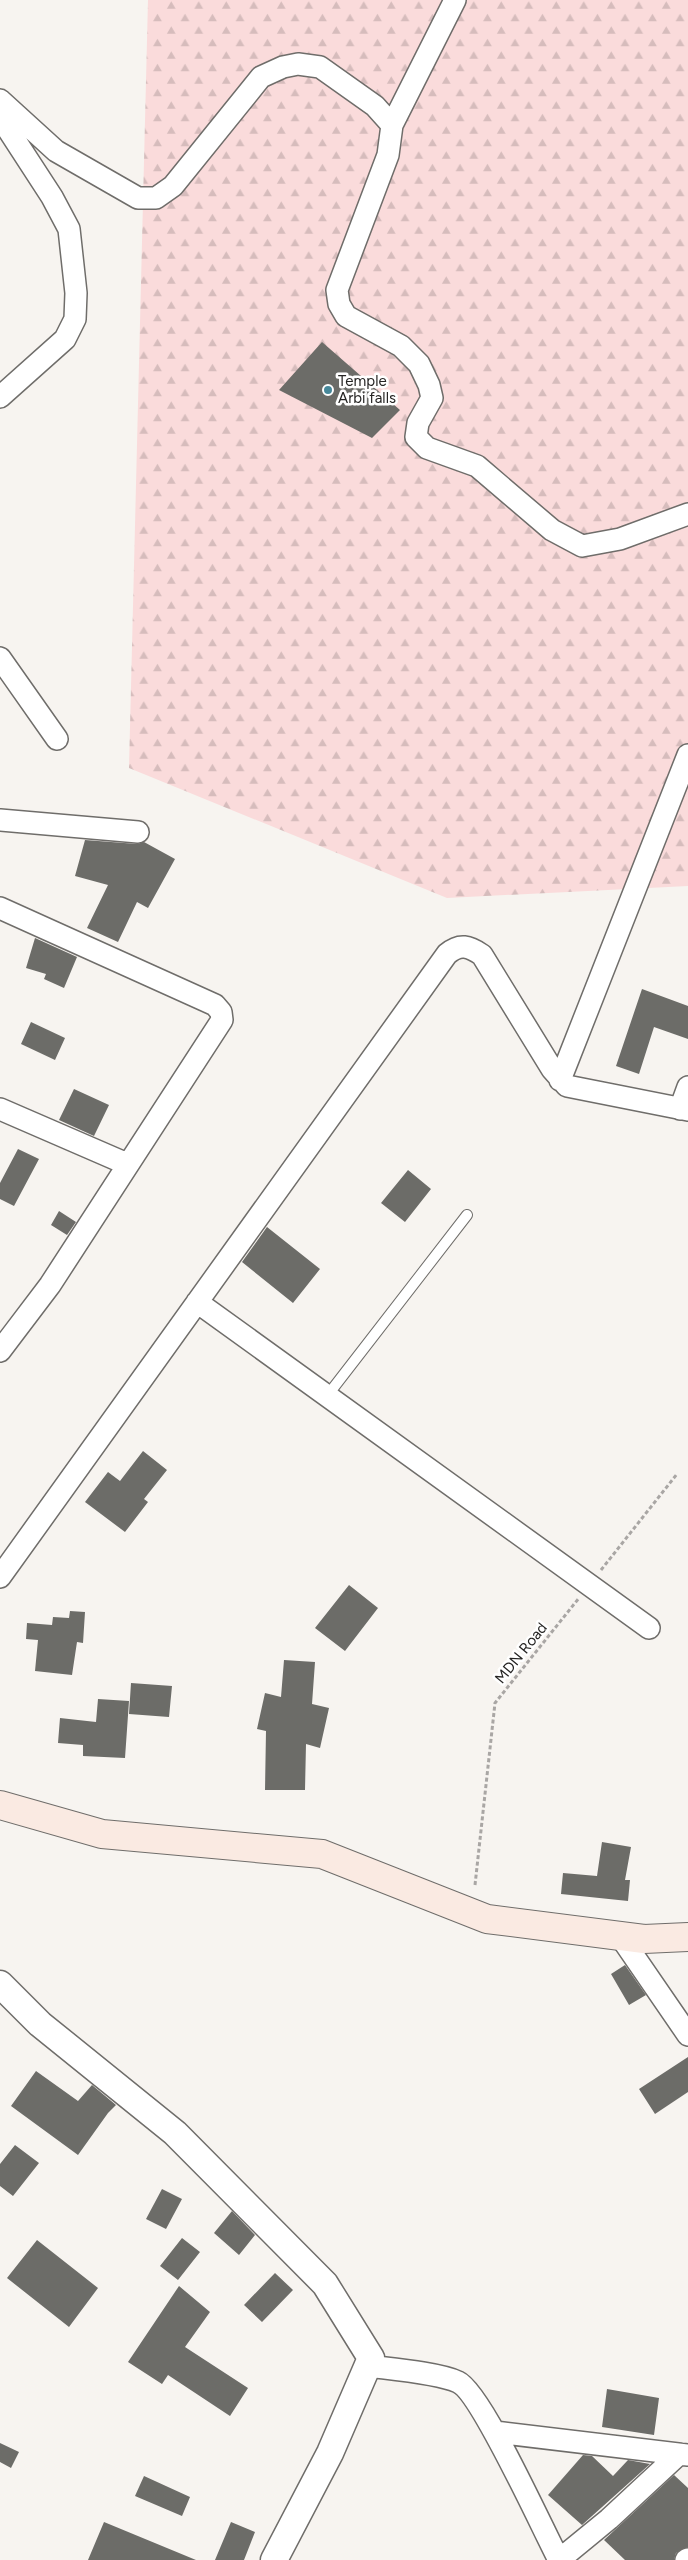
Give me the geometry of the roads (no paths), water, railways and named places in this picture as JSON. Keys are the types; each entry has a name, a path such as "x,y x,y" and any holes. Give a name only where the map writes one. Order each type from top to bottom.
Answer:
{"main road":[{"path":"0,1805 102,1834 322,1854 487,1919 620,1936 644,1938 688,1937"}],"street":[{"path":"455,0 392,125 388,155 337,290 339,304 346,316 401,346 419,364 429,385 432,398 418,423 416,437 426,448 477,466 552,530 582,546 620,539 688,514"},
{"path":"0,100 56,151 138,198 156,198 173,186 261,77 283,67 298,64 320,67 375,106 392,125"},
{"path":"0,117 52,197 69,228 76,294 75,319 65,339 0,397"},
{"path":"0,658 57,739"},
{"path":"560,1080 688,755"},
{"path":"0,820 138,832"},
{"path":"0,908 215,1005 221,1012 222,1020 50,1285 0,1351"},
{"path":"0,1577 441,962 453,949 462,945 472,948 482,955 560,1080 574,1089 684,1110 688,1087"},
{"path":"0,1109 127,1164"},
{"path":"197,1302 649,1628"},
{"path":"620,1936 688,2035"},
{"path":"0,2014 2,1986"},
{"path":"2,1986 40,2024 175,2133 325,2284 371,2358 330,2453 274,2560"},
{"path":"368,2366 460,2382 468,2389 495,2432 559,2560 683,2455"},
{"path":"495,2432 683,2455"}],"lane":[{"path":"327,1396 467,1215"}],"place":[{"name":"Temple Arbi falls","path":"328,390"}]}
